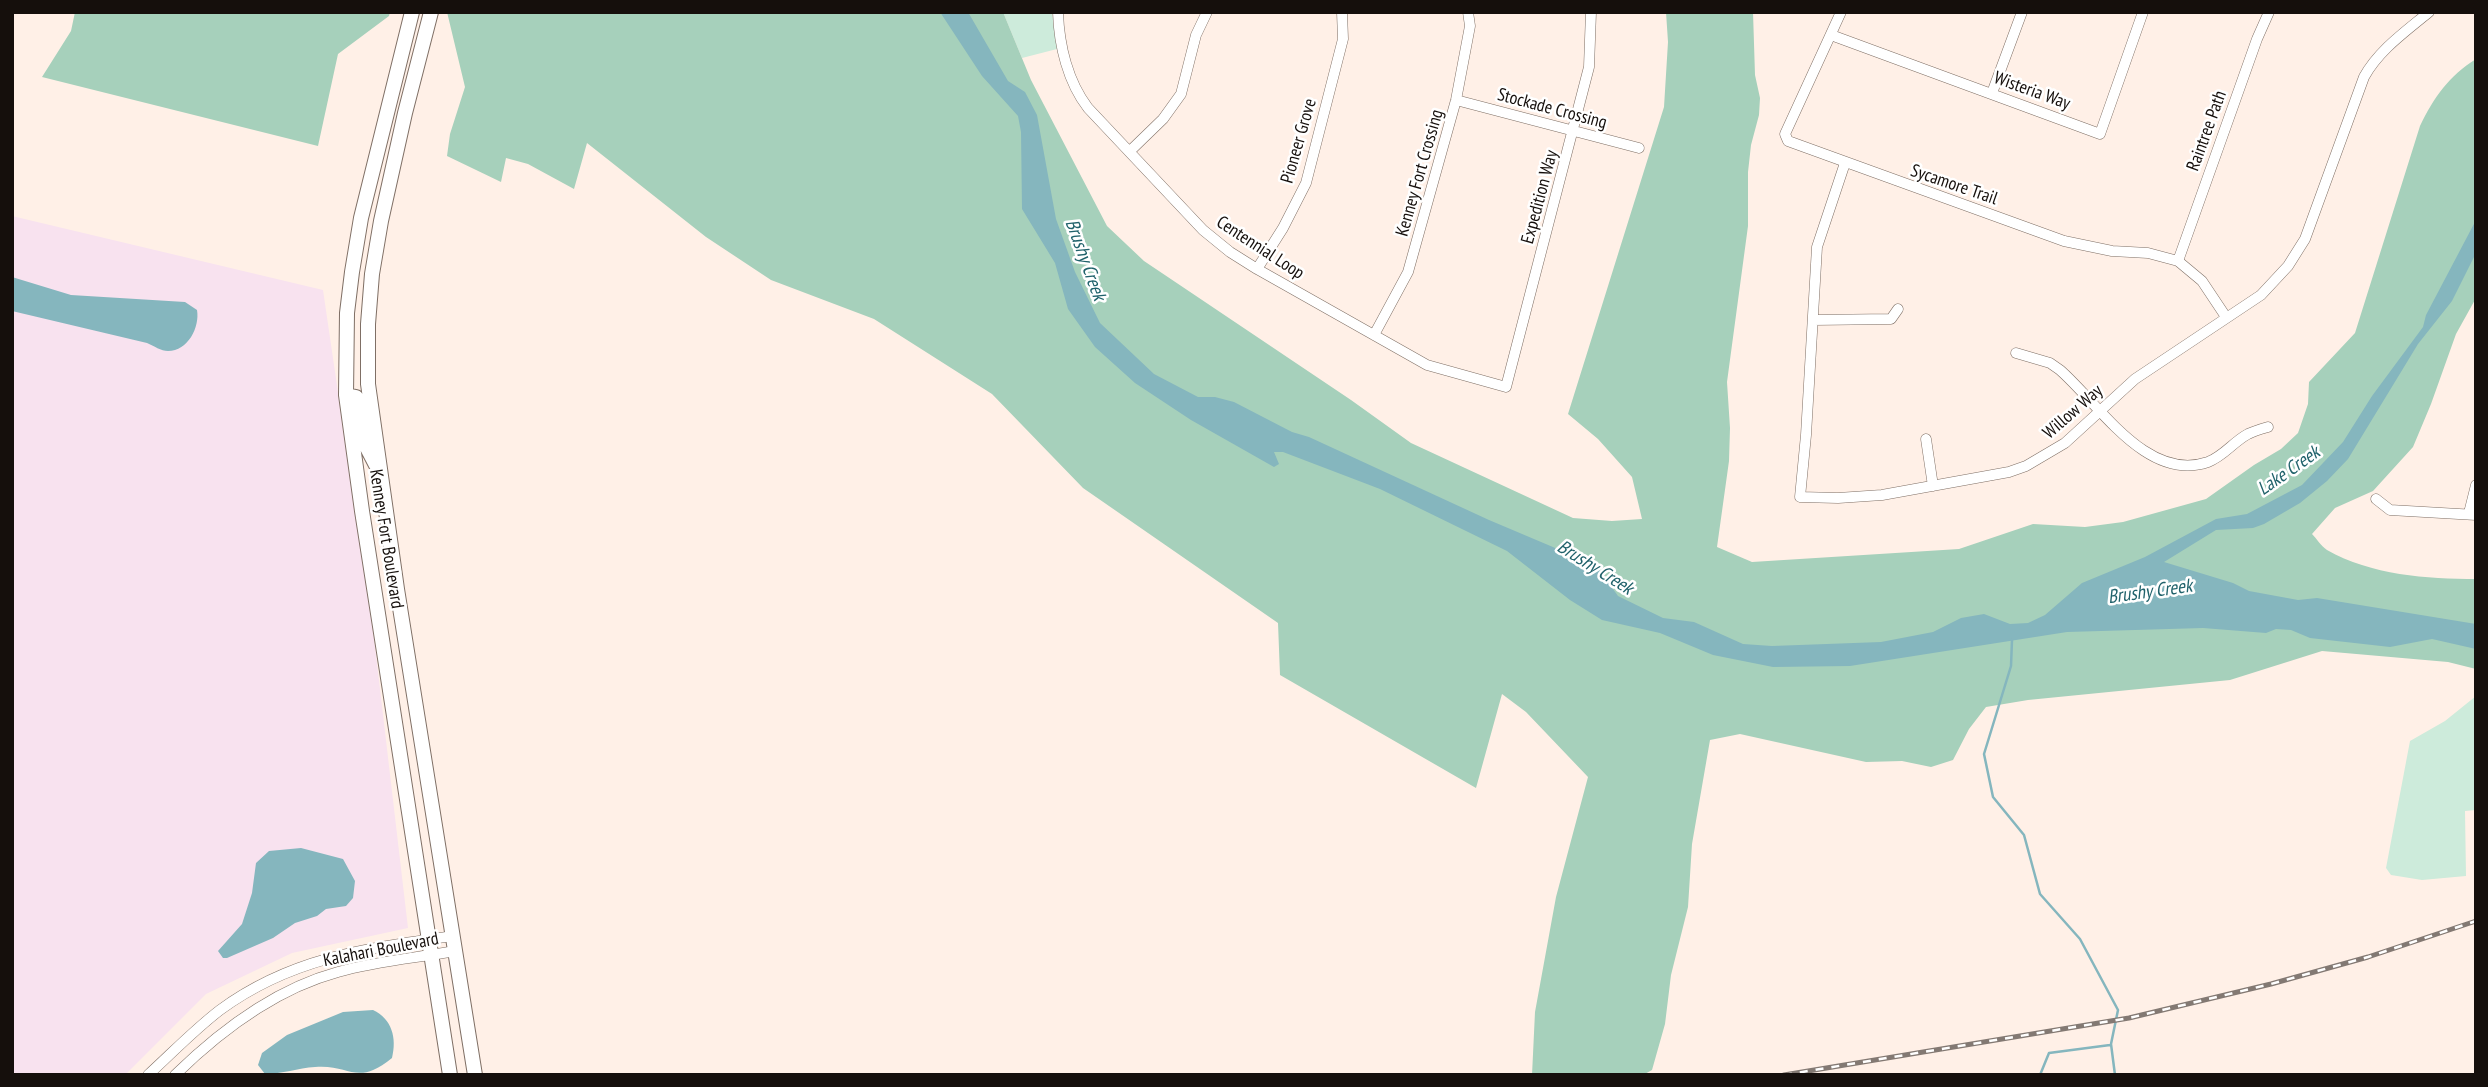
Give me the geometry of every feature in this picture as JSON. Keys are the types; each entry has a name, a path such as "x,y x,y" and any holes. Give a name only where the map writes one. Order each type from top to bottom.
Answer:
{"main road":[{"name":"Kenney Fort Boulevard","path":"412,12 361,218 347,313 346,395 450,1075"},
{"name":"Kenney Fort Boulevard","path":"431,12 405,113 372,274 368,324 368,384 475,1075"},
{"path":"346,395 356,397 363,440 381,475"}],"street":[{"name":"Centennial Loop","path":"1058,12 1068,70 1075,91 1203,230 1258,270 1427,365 1506,387"},
{"path":"1130,151 1163,119 1181,94 1196,35 1207,12"},
{"name":"Pioneer Grove","path":"1258,270 1306,183 1343,39 1342,12"},
{"name":"Kenney Fort Crossing","path":"1374,335 1408,272 1456,100 1470,26 1468,12"},
{"name":"Expedition Way","path":"1506,387 1589,67 1591,12"},
{"name":"Sycamore Trail","path":"1841,12 1786,134 1788,141 2064,241 2112,251 2148,253 2178,261 2202,281 2227,317"},
{"path":"1992,93 2022,12"},
{"name":"Wisteria Way","path":"1831,35 2101,134 2143,12"},
{"name":"Raintree Path","path":"2178,261 2269,12"},
{"name":"Willow Way","path":"1845,163 1817,247 1800,497 1882,495 2008,472 2026,466 2065,443 2135,379 2267,289 2298,253 2305,239 2370,65 2429,12"},
{"name":"Stockade Crossing","path":"1456,100 1639,148"},
{"path":"1813,320 1891,319 1898,309"},
{"path":"2016,353 2050,363 2060,369 2146,454 2164,463 2198,465 2217,458 2246,435 2268,427"},
{"path":"1926,439 1933,486"},
{"path":"2376,499 2390,510 2472,514 2476,485"},
{"name":"Kalahari Boulevard","path":"148,1075 222,1009 291,970 351,951 453,936"},
{"name":"Kalahari Boulevard","path":"175,1075 233,1024 264,1004 301,986 337,972 455,951"}],"shaded area":[{"path":"12,216 323,290 374,638 408,928 292,953 206,994 125,1075 12,1075"}],"green space":[{"path":"75,12 390,12 389,16 338,54 318,146 42,77 71,31"},
{"path":"447,12 1003,12 1031,80 1107,226 1144,261 1411,443 1573,518 1612,521 1642,519 1632,477 1598,439 1568,414 1664,107 1668,42 1666,12 1753,12 1759,115 1751,145 1748,226 1727,382 1729,461 1717,547 1752,562 1959,549 2033,524 2085,527 2123,522 2206,499 2281,449 2298,433 2308,404 2309,382 2355,333 2420,126 2443,88 2476,59 2476,298 2456,334 2413,447 2373,491 2335,508 2312,534 2327,550 2362,565 2400,574 2476,579 2476,669 2448,662 2322,651 2230,680 2028,700 1986,707 1969,729 1953,760 1931,767 1902,761 1866,762 1740,734 1710,740 1692,844 1688,907 1671,975 1665,1024 1652,1070 1643,1075 1532,1075 1535,1012 1556,897 1588,777 1526,712 1502,694 1476,788 1280,675 1278,623 1083,488 992,394 874,319 771,280 706,237 587,143 574,189 528,164 506,158 501,182 447,156 450,134 465,87"},
{"path":"1003,12 1052,12 1057,49 1022,58"},
{"path":"2476,696 2476,810 2465,811 2466,876 2422,880 2391,875 2386,868 2410,741 2445,721"}],"water":[{"name":"Brushy Creek","path":"940,12 968,12 1008,81 1025,92 1037,115 1056,219 1075,272 1100,323 1154,374 1198,397 1215,397 1234,402 1292,432 1309,437 1489,520 1586,561 1598,568 1618,596 1663,618 1694,622 1743,644 1772,646 1881,642 1933,632 1961,618 1984,614 2010,624 2028,623 2045,615 2082,583 2145,557 2216,519 2247,514 2302,485 2343,442 2372,396 2423,327 2426,315 2476,220 2476,253 2452,301 2418,344 2348,459 2300,503 2264,524 2253,528 2216,530 2164,562 2233,583 2249,591 2298,600 2317,598 2476,624 2476,649 2432,639 2390,647 2310,638 2291,630 2276,629 2266,633 2203,628 2067,632 1850,666 1773,667 1713,655 1660,633 1602,620 1570,600 1507,551 1380,489 1283,452 1274,452 1279,464 1274,467 1191,420 1135,383 1095,347 1068,309 1055,263 1022,209 1021,132 1018,116 982,76"},
{"path":"12,277 71,295 185,302 197,310 197,324 187,343 175,350 163,350 147,343 12,311"},
{"path":"301,848 343,859 355,881 353,898 346,906 326,909 317,916 295,923 273,938 223,958 218,951 242,924 252,893 256,863 269,851"},
{"path":"373,1010 389,1024 394,1043 392,1058 380,1067 361,1073 315,1067 265,1074 258,1065 262,1053 287,1035 343,1012"}],"waterway":[{"path":"2012,640 2011,666 1984,754 1993,797 2024,835 2040,894 2080,939 2118,1010 2111,1044 2115,1075"},
{"path":"2040,1075 2049,1053 2110,1045"}],"railway":[{"path":"1784,1075 2129,1018 2271,984 2368,957 2476,921"}],"water label":[{"name":"Lake Creek","path":"2289,471"}]}
